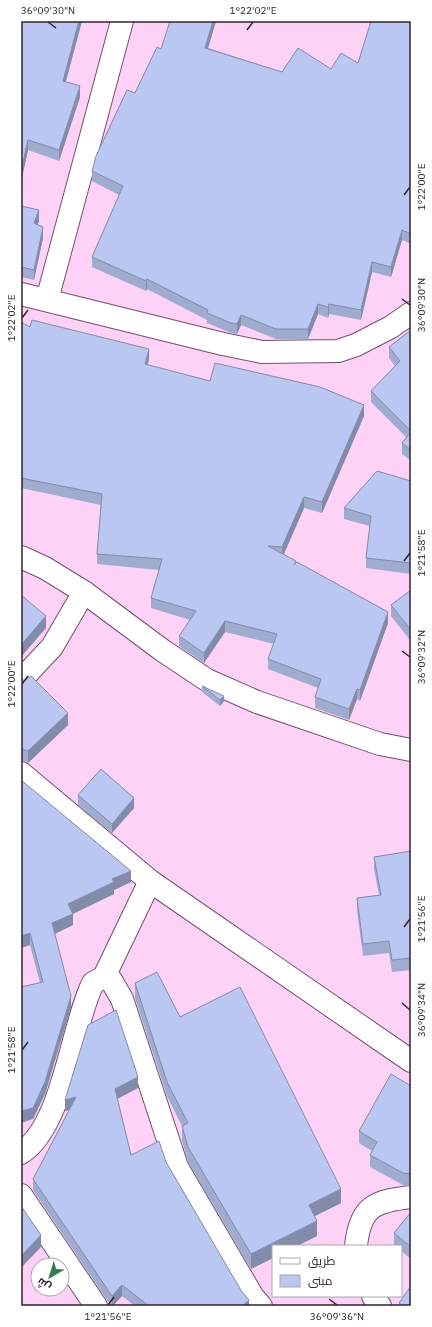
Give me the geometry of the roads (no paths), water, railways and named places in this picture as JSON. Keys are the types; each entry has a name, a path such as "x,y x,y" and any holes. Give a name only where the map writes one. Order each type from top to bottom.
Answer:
{"street":[{"path":"47,300 122,21"},
{"path":"21,294 223,344 262,352 338,351 356,345 391,327 411,313"},
{"path":"21,557 45,568 84,592 162,650 207,680 265,704 380,744 411,750"},
{"path":"21,680 52,647 84,592"},
{"path":"21,773 150,881 411,1061"},
{"path":"21,1153 28,1147 42,1129 57,1097 90,989 93,984 104,977 150,881"},
{"path":"104,977 111,980 122,999 177,1167 253,1297 261,1306"},
{"path":"21,1195 96,1306"},
{"path":"356,1245 360,1226 367,1211 374,1205 384,1200 411,1197"},
{"path":"374,1297 380,1306"}]}
